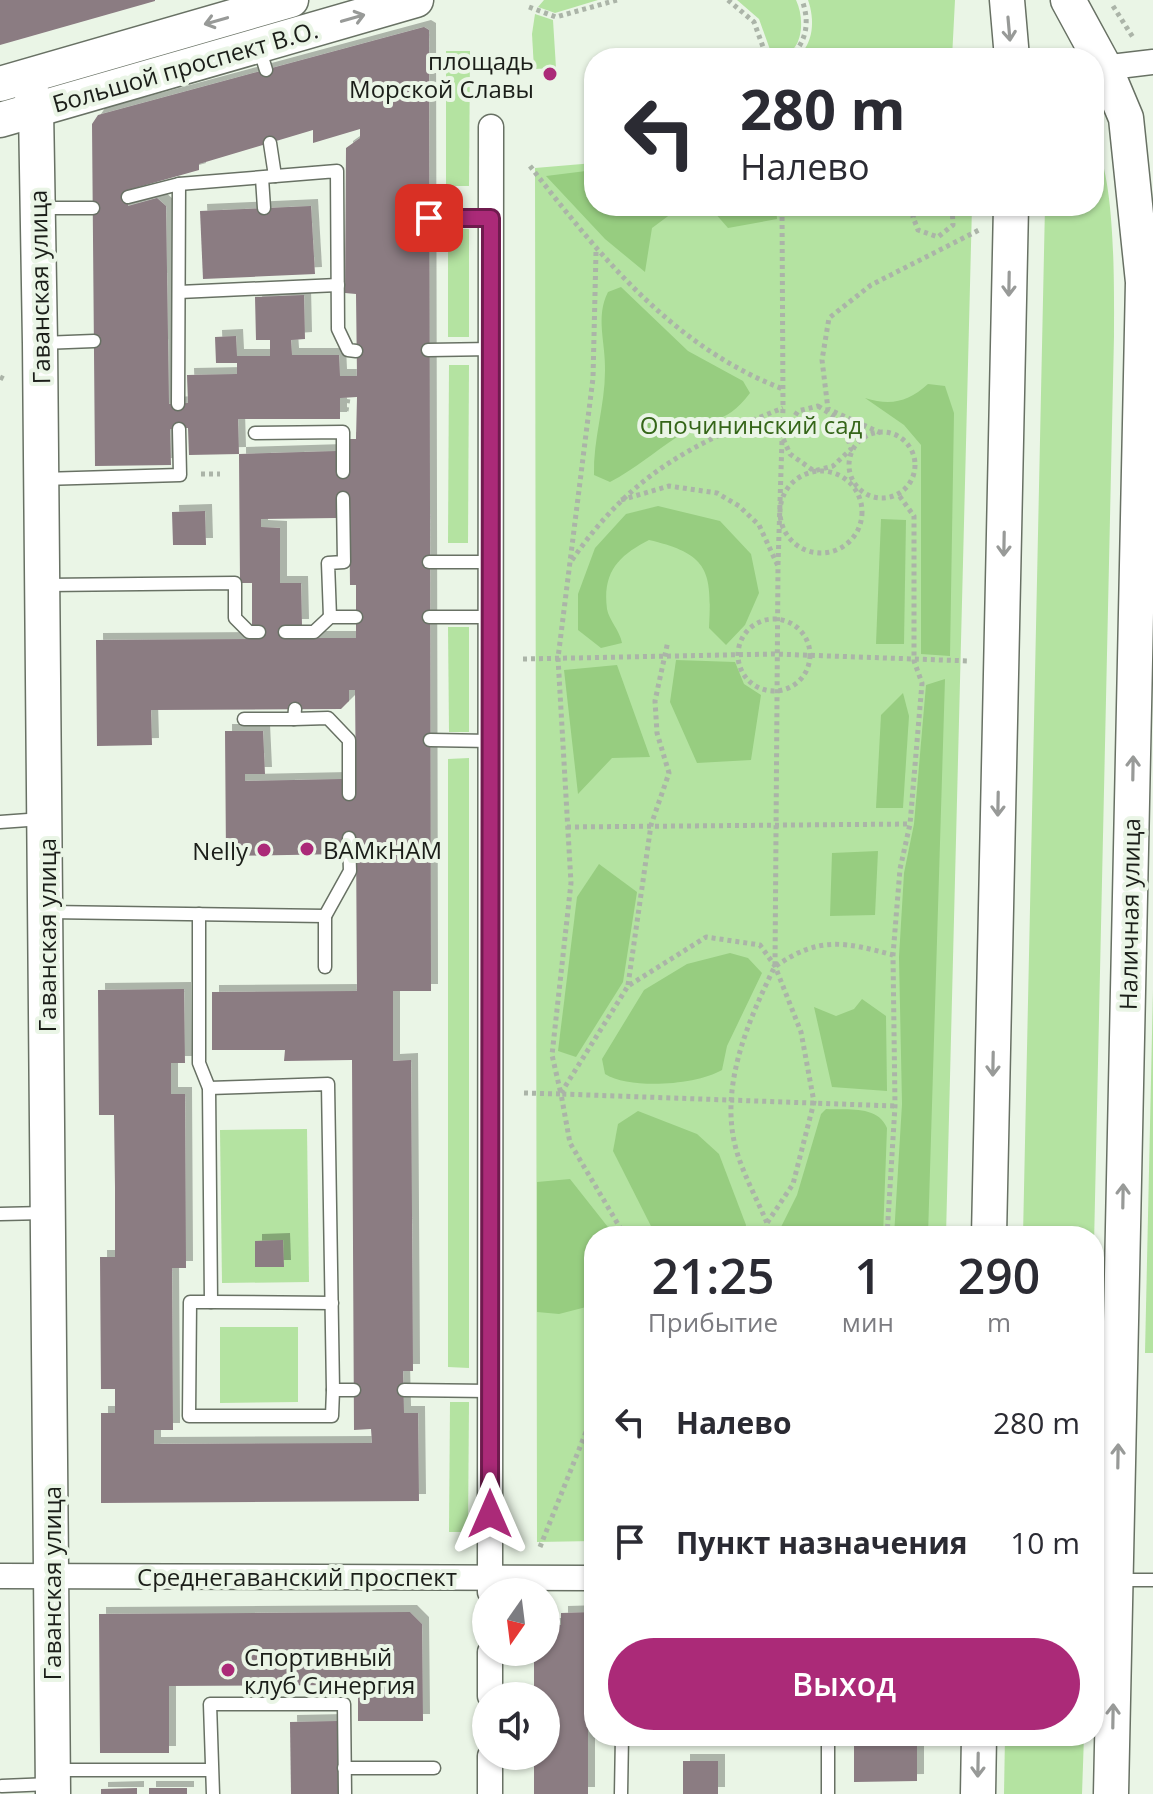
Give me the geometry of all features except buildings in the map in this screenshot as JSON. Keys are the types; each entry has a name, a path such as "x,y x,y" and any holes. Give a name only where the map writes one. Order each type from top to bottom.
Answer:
{"main road":[{"name":"Большой проспект В.О.","path":"13,80 291,0"},
{"name":"Большой проспект В.О.","path":"0,120 262,57 416,0"},
{"path":"1007,0 1011,48"},
{"name":"Наличная улица","path":"1068,0 1091,48"},
{"name":"Наличная улица","path":"1104,76 1126,118 1143,282 1105,1580 1111,1794"},
{"name":"Гаванская улица","path":"13,80 36,109 53,1783"},
{"path":"989,1226 1011,216"},
{"path":"978,1794 979,1746"}],"street":[{"path":"1104,68 1153,62"},
{"path":"490,1578 491,127"},
{"name":"Среднегаванский проспект","path":"0,1576 472,1585"},
{"name":"Среднегаванский проспект","path":"560,1580 584,1579"},
{"path":"490,1770 490,1794"}],"lane":[{"path":"264,208 270,143"},
{"path":"128,197 179,184 337,171 342,219 338,329 348,350 356,351"},
{"path":"178,404 174,338 179,292 179,184"},
{"path":"38,209 93,208"},
{"path":"429,218 491,218"},
{"path":"179,292 267,282 338,285"},
{"path":"40,343 94,341"},
{"path":"428,350 492,349"},
{"path":"42,479 180,475 179,429"},
{"path":"255,433 343,432 343,472"},
{"path":"330,617 328,563 347,562 343,498"},
{"path":"429,562 491,562"},
{"path":"43,585 235,583 235,618 249,632 259,632"},
{"path":"285,632 314,632 330,617 356,617"},
{"path":"429,617 491,617"},
{"path":"244,719 294,714 328,718 352,740 349,794"},
{"path":"430,740 491,741"},
{"path":"0,822 45,819"},
{"path":"325,967 325,916 350,871 349,838"},
{"path":"46,912 325,916"},
{"path":"199,914 199,1063 209,1088 211,1302"},
{"path":"209,1088 328,1084 332,1303 332,1416 189,1416 190,1302 332,1303"},
{"path":"0,1214 48,1213"},
{"path":"333,1390 354,1390"},
{"path":"404,1390 490,1391"},
{"path":"1105,1580 1153,1580"},
{"path":"213,1794 210,1704 344,1704 345,1794"},
{"path":"621,1794 622,1746"},
{"path":"828,1746 828,1794"},
{"path":"344,1768 434,1768"},
{"path":"2,1786 211,1770"}],"path":[{"path":"529,7 556,17 617,0"},
{"path":"728,0 754,22 763,48"},
{"path":"798,48 807,26 802,0"},
{"path":"530,166 596,252 683,335 742,373 783,389"},
{"path":"767,1223 736,1148 732,1099 739,1052 755,1007 775,966 774,654 783,408 782,216"},
{"path":"913,216 918,230 938,237"},
{"path":"938,237 953,225 953,216"},
{"path":"881,433 870,435 851,449 833,466 814,471 790,485 778,509 787,535 796,545 822,553 835,551 856,534 862,521 863,508 852,483 851,449 843,422 828,409 822,360 829,318 871,285 940,247 980,230"},
{"path":"938,237 940,247"},
{"path":"596,252 593,378 558,658 571,883 552,1055 570,1143 619,1226"},
{"path":"818,406 828,409 902,439 914,457 912,478 898,494 878,498 828,471 814,471 796,461 782,436 798,411 818,406"},
{"path":"571,561 596,525 644,478 684,451 783,408"},
{"path":"621,500 669,486 717,493 739,506 759,525 778,566"},
{"path":"888,1226 895,1106 893,955 900,869 910,824 922,683 914,661 914,516 898,494"},
{"path":"775,619 797,627 809,645 811,656 804,677 795,685 774,691 752,684 745,676 738,655 745,633 764,621 775,619"},
{"path":"561,1094 628,986 651,825 669,773 657,733 655,701 662,656 668,641"},
{"path":"523,659 774,654 970,661"},
{"path":"567,827 910,824"},
{"path":"628,986 706,937 760,945 775,966 801,1032 814,1102 793,1184 767,1226"},
{"path":"775,966 801,948 845,942 893,955"},
{"path":"524,1093 895,1106"},
{"path":"540,1547 584,1437"}],"green space":[{"path":"544,0 598,0 555,13 538,7"},
{"path":"737,0 796,0 801,28 794,48 769,48 759,19"},
{"path":"808,0 955,0 953,48 805,48 812,31"},
{"path":"535,14 553,20 556,68 534,69 532,34"},
{"path":"446,51 470,51 469,186 446,186"},
{"name":"Опочининский сад","path":"584,164 584,216 972,216 946,1226 584,1226 584,1541 537,1542 535,168"},
{"path":"584,171 584,216 668,216 652,228 645,272 605,239 546,176"},
{"path":"1104,171 1110,207 1114,316 1094,1226 1023,1226 1045,216 1104,216"},
{"path":"718,216 777,216 777,219 728,228"},
{"path":"448,229 469,229 469,337 448,337"},
{"path":"621,287 688,351 743,381 750,393 732,412 688,431 610,482 594,475 604,384 602,311 608,292"},
{"path":"449,365 469,365 468,543 448,543"},
{"path":"928,384 945,386 954,413 950,656 921,654 921,445 904,425 865,398 883,402 899,401"},
{"path":"658,506 720,521 751,554 759,593 745,625 726,645 709,628 709,592 703,568 684,552 649,540 622,558 607,584 607,609 622,643 601,648 578,630 578,594 595,548 626,514"},
{"path":"881,519 906,520 904,644 876,644"},
{"path":"448,627 469,627 469,732 449,732"},
{"path":"676,660 735,662 744,684 761,695 751,760 697,763 670,702"},
{"path":"617,665 650,757 612,758 578,794 564,670"},
{"path":"945,679 928,1226 895,1226 902,1104 899,957 904,873 914,824 926,685"},
{"path":"903,693 909,716 903,808 876,808 881,715"},
{"path":"469,758 469,1368 448,1367 448,759"},
{"path":"878,851 875,915 830,916 832,853"},
{"path":"599,864 637,892 623,982 576,1057 558,1051 577,897"},
{"path":"730,953 748,958 762,973 727,1046 722,1070 696,1079 664,1084 631,1082 605,1074 602,1059 644,990 687,964"},
{"path":"1153,989 1153,1353 1145,1353"},
{"path":"862,999 886,1016 887,1091 832,1087 814,1007 836,1016 854,1009"},
{"path":"826,1109 869,1112 877,1115 887,1128 883,1226 782,1226 797,1195 821,1114"},
{"path":"638,1111 697,1134 719,1154 746,1226 651,1226 613,1151 618,1124"},
{"path":"307,1129 309,1282 222,1283 220,1130"},
{"path":"570,1179 607,1226 584,1226 584,1308 559,1314 537,1312 537,1182"},
{"path":"220,1327 298,1327 298,1402 220,1403"},
{"path":"450,1402 469,1402 468,1532 449,1532"},
{"path":"1005,1746 1084,1746 1082,1794 1004,1794"}],"place":[{"name":"площадь Морской Славы","path":"550,74"},
{"name":"ВАМкНАМ","path":"307,849"},
{"name":"Nelly","path":"264,850"},
{"name":"Спортивный клуб Синергия","path":"228,1670"}],"route":[{"path":"429,218 491,218 490,1514"}]}
